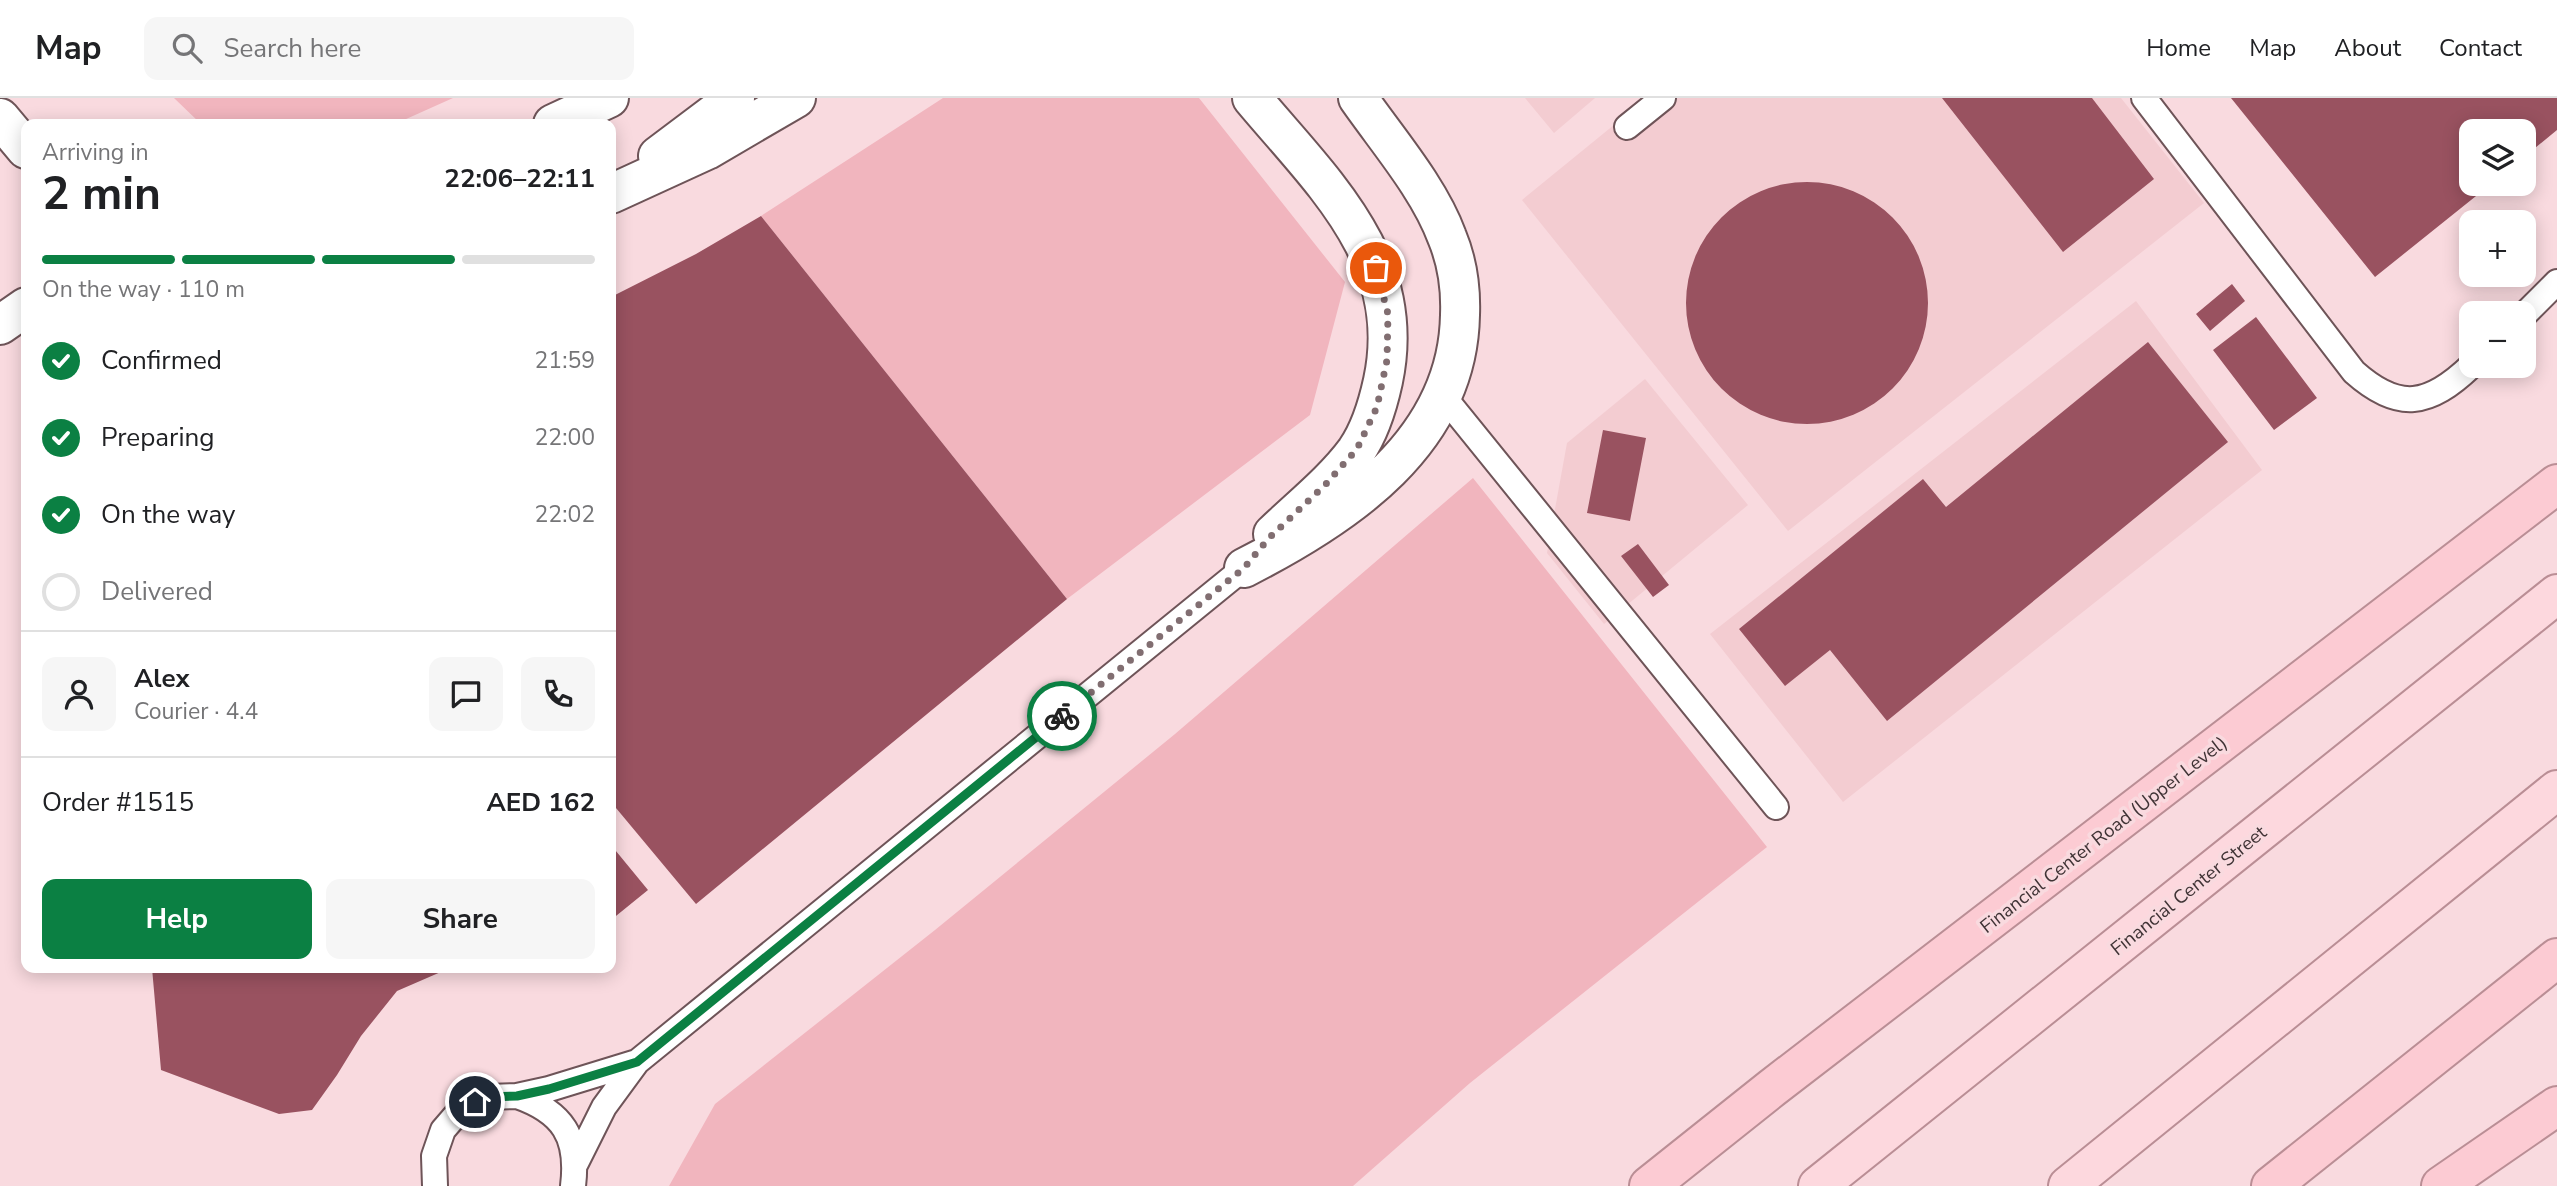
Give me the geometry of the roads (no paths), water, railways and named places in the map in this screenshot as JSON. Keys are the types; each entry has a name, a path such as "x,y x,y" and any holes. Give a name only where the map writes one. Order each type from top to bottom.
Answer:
{"highway":[{"name":"Financial Center Road (Upper Level)","path":"1649,1186 1772,1088 2557,484"},
{"path":"2271,1186 2557,958"},
{"path":"2441,1186 2557,1106"}],"main road":[{"name":"Financial Center Street","path":"1818,1186 2557,594"},
{"path":"2068,1186 2557,790"}],"street":[{"path":"564,119 609,98"},
{"path":"616,192 661,153 734,98"},
{"path":"616,192 707,150 796,98"},
{"path":"1244,568 1269,538 1325,485 1357,449 1377,407 1387,360 1388,314 1376,268 1356,226 1252,98"},
{"path":"1244,568 1323,523 1384,474 1428,425 1444,397 1454,366 1461,312 1456,268 1447,237 1433,207 1359,98"},
{"path":"0,118 21,143"},
{"path":"0,325 21,310"}],"lane":[{"path":"1627,127 1663,98"},
{"path":"2144,98 2354,372 2373,389 2396,398 2422,398 2446,388 2459,377"},
{"path":"2536,303 2557,282"},
{"path":"1444,397 1776,807"},
{"path":"574,1175 604,1107 637,1062 1244,568"},
{"path":"435,1186 433,1156 443,1130 462,1108 488,1097 517,1096 549,1089 637,1062"},
{"path":"517,1096 540,1104 558,1119 571,1140 574,1175"}]}
